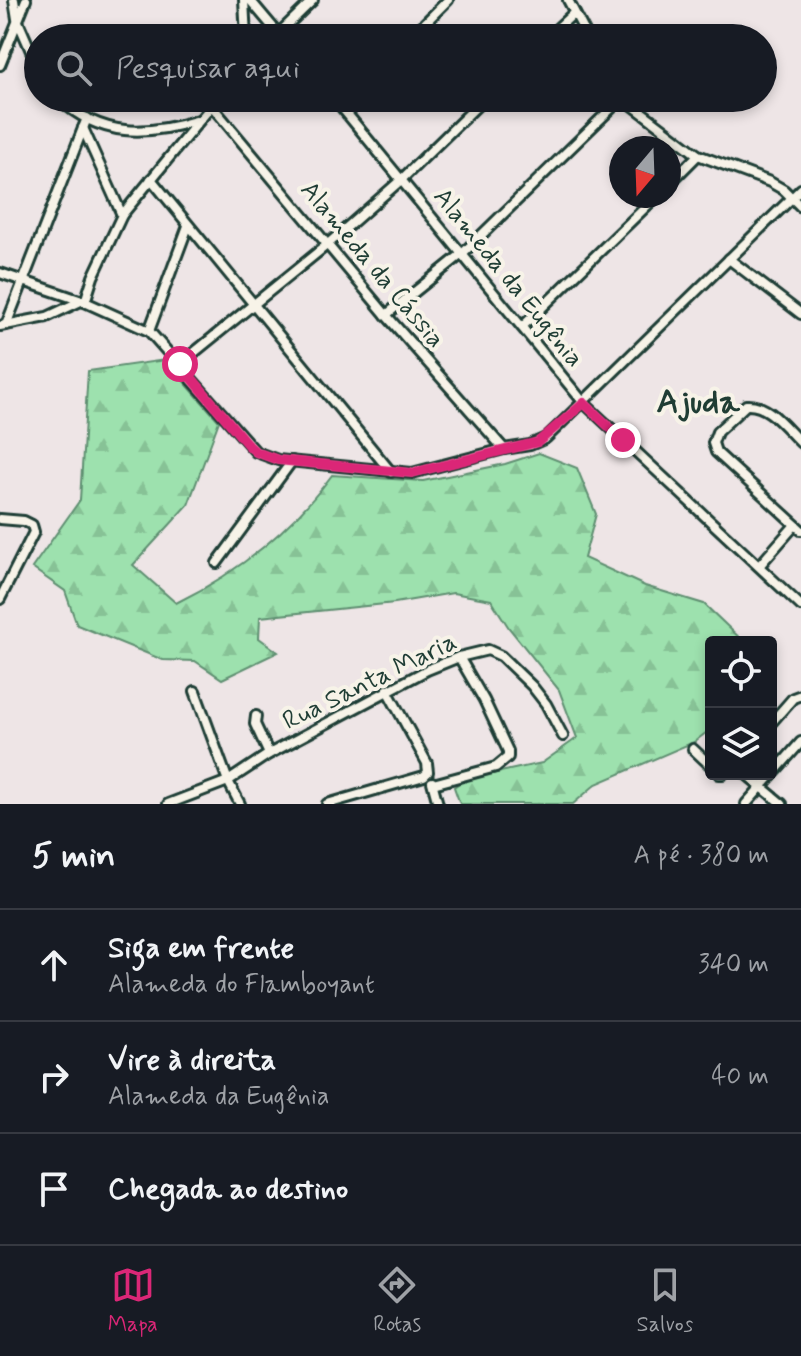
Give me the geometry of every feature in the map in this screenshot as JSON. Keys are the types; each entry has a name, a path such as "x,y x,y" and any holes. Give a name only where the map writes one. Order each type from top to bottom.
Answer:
{"street":[{"path":"14,0 24,35"},
{"path":"0,65 26,0"},
{"path":"247,0 267,24"},
{"path":"246,24 247,0"},
{"path":"290,24 313,0"},
{"path":"424,24 448,0"},
{"path":"568,0 580,24"},
{"path":"562,24 574,13"},
{"path":"78,112 112,128 141,132 199,120"},
{"path":"3,325 47,317 83,302 122,215 206,112"},
{"name":"Alameda da Cássia","path":"222,112 386,315 504,449"},
{"name":"Alameda da Eugênia","path":"346,112 584,403 801,606"},
{"path":"180,364 328,244 401,180 471,112"},
{"path":"386,315 463,253 608,112"},
{"path":"641,112 698,155 770,182 784,190 801,207"},
{"path":"3,325 87,118"},
{"path":"83,128 122,215"},
{"path":"681,172 698,155"},
{"path":"151,179 392,473"},
{"path":"0,273 83,302 149,331 256,452 278,460 392,473 429,469 538,442 584,403 669,315 801,189"},
{"path":"522,327 645,208"},
{"path":"149,331 188,226"},
{"path":"729,259 801,314"},
{"path":"759,566 798,528 716,452 713,443 717,432 746,405 751,404 768,411 801,443"},
{"path":"217,563 292,461"},
{"path":"0,519 24,521 33,528 0,599"},
{"path":"0,580 11,578"},
{"name":"Rua Santa Maria","path":"168,804 228,781 269,754 387,690 459,657 488,650 501,656 546,704 563,736"},
{"path":"433,784 496,767 506,760 508,754 484,700 459,657"},
{"path":"387,690 427,763 426,774 433,784 438,804"},
{"path":"195,691 228,781 240,804"},
{"path":"777,717 800,695"},
{"path":"256,716 255,724 269,754"},
{"path":"746,804 801,742"},
{"path":"693,749 705,760"},
{"path":"327,804 426,774"},
{"path":"752,780 782,804"}],"green space":[{"path":"165,360 219,421 188,505 133,565 176,603 220,578 262,548 299,514 332,475 423,481 505,464 539,453 577,468 596,514 584,558 645,586 704,604 738,636 705,636 705,734 694,742 596,784 573,804 460,804 454,787 463,780 542,763 577,738 559,690 509,628 491,600 453,593 395,603 260,617 259,638 278,652 222,679 195,661 163,660 77,625 65,591 32,568 80,500 88,371"}],"district":[{"name":"Ajuda","path":"698,402"}],"route":[{"path":"180,364 248,445 256,452 278,460 412,473 538,442 584,403 623,440"}]}
